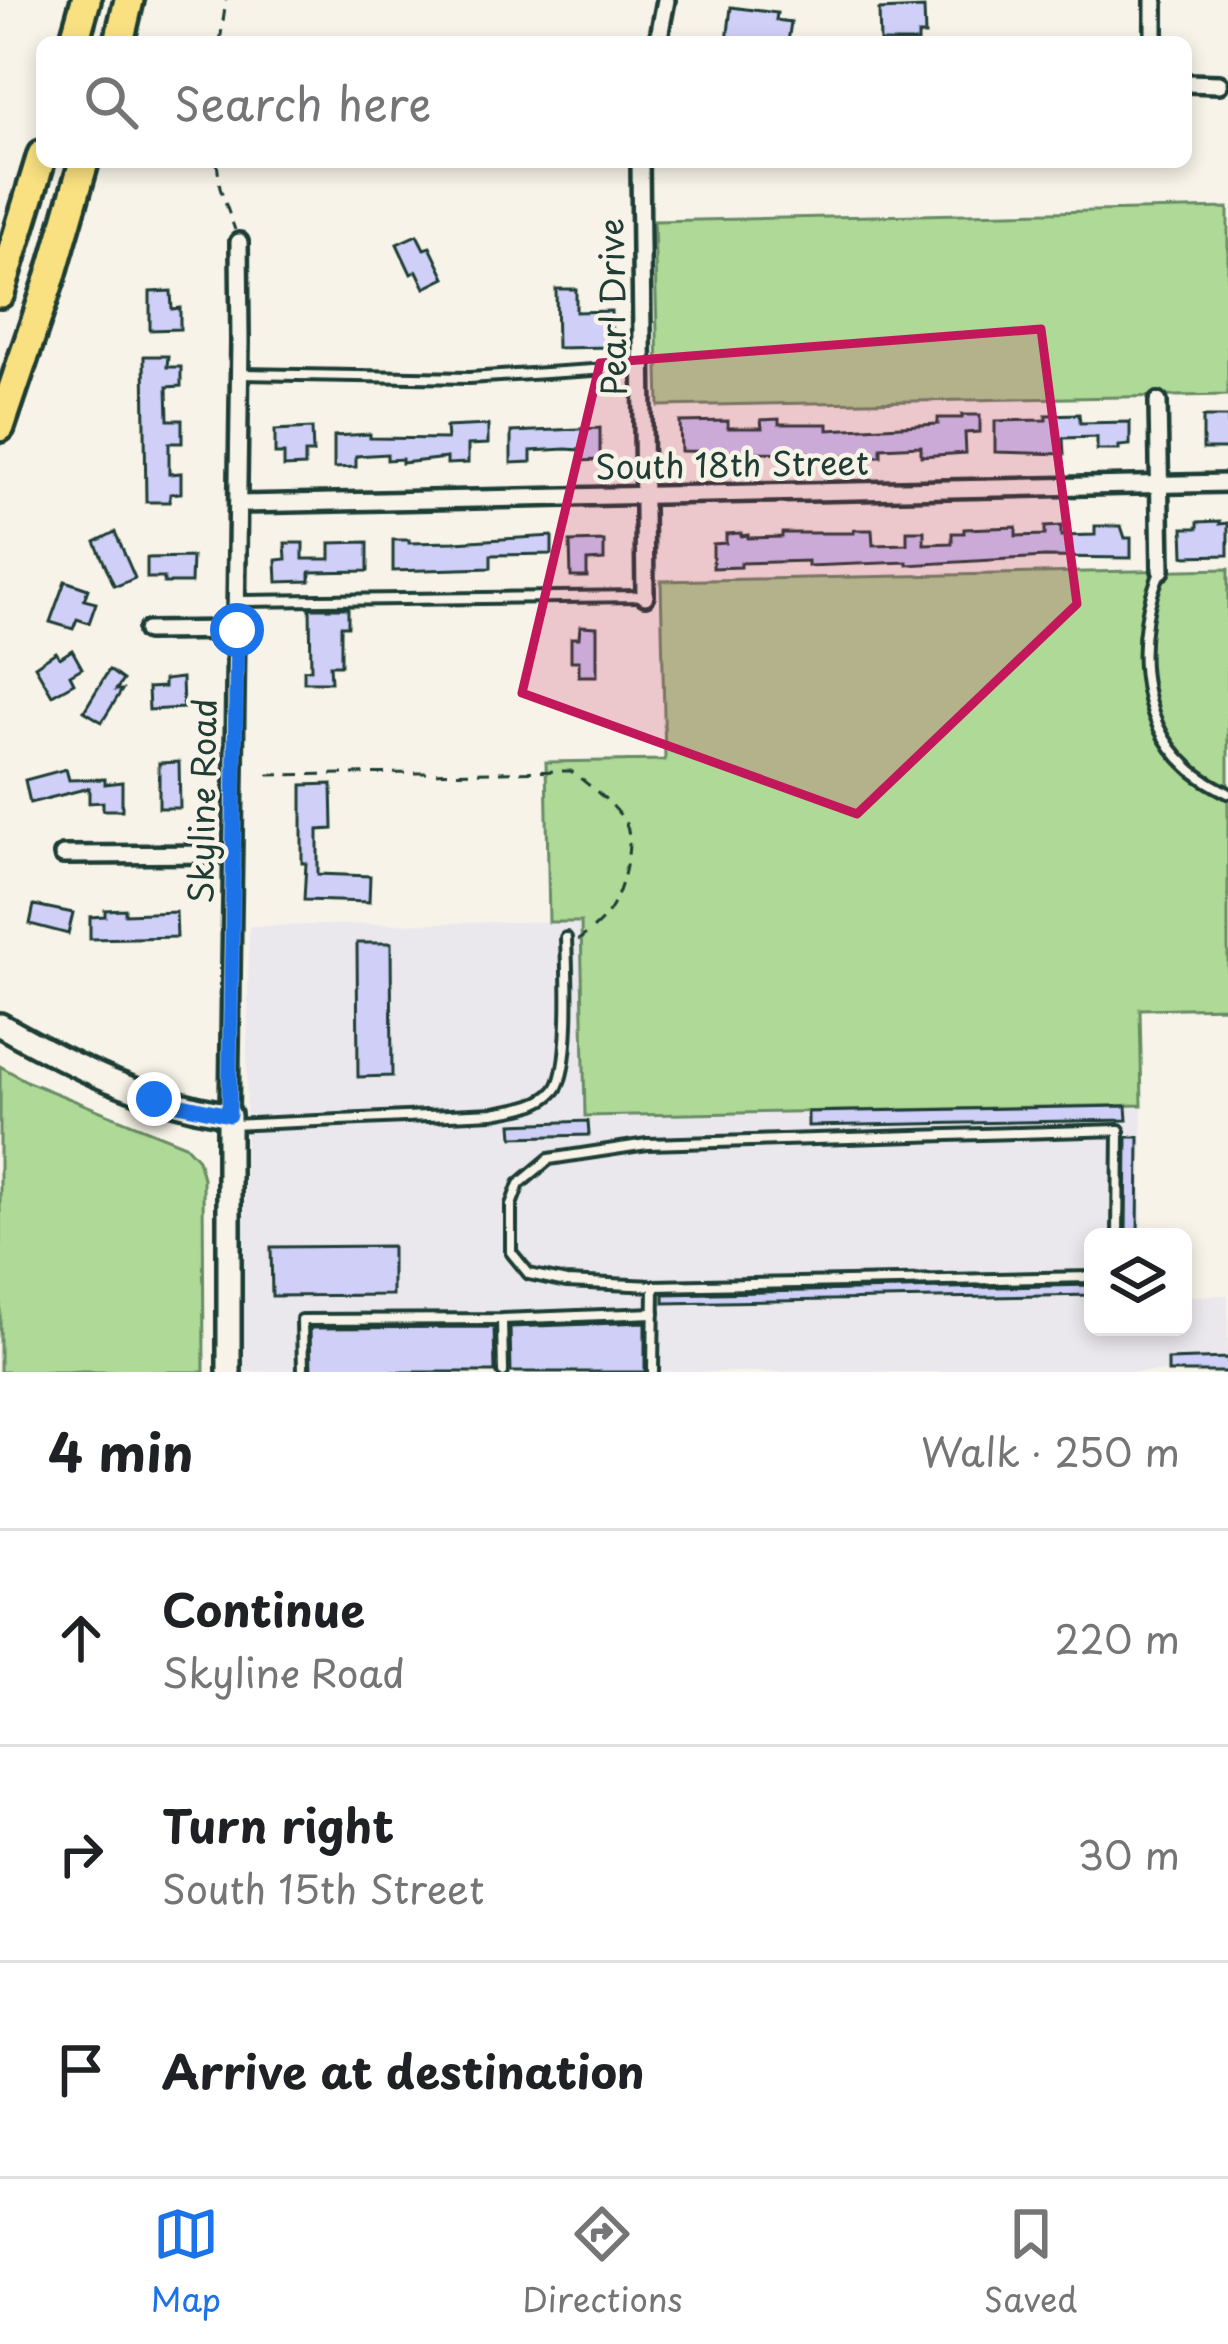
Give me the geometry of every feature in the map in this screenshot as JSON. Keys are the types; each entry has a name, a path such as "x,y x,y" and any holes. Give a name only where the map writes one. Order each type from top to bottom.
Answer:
{"highway":[{"path":"76,36 86,0"},
{"path":"121,36 130,0"},
{"path":"0,293 38,168"},
{"path":"0,427 82,168"}],"main road":[{"path":"0,1024 119,1086 229,1120"},
{"name":"Skyline Road","path":"229,1120 229,1372"}],"street":[{"path":"659,36 667,0"},
{"path":"1154,0 1154,36"},
{"path":"1192,83 1219,84"},
{"name":"Pearl Drive","path":"640,168 645,596"},
{"name":"Skyline Road","path":"229,1120 239,242"},
{"path":"1158,402 1161,570"},
{"name":"South 18th Street","path":"238,503 1228,483"},
{"path":"147,631 237,630"},
{"path":"63,855 232,854"}],"lane":[{"path":"240,374 469,378 642,367"},
{"path":"1161,570 1146,622 1146,684 1153,714 1167,743 1187,767 1228,793"},
{"path":"237,601 645,596"},
{"path":"229,1120 494,1113 534,1105 555,1089 562,1074 566,942"},
{"path":"1084,1277 654,1286 566,1282 529,1274 512,1252 511,1205 518,1184 549,1159 647,1144 1119,1130 1118,1228"},
{"path":"653,1372 654,1286"},
{"path":"303,1372 302,1320 654,1313"},
{"path":"502,1319 502,1372"}],"path":[{"path":"221,36 226,0"},
{"path":"218,168 239,242"},
{"path":"268,776 571,771 627,824 628,846 612,906 594,929 566,942"}],"highlighted area":[{"path":"1041,329 1077,604 857,814 522,693 600,363"}],"shaded area":[{"path":"581,921 586,1116 1142,1105 1142,1228 1084,1228 1084,1336 1192,1336 1192,1296 1228,1295 1228,1372 242,1372 249,926"}],"green space":[{"path":"1228,208 1228,395 659,406 654,221"},
{"path":"1228,569 1228,1007 1140,1009 1142,1105 585,1116 581,922 549,922 546,762 665,760 661,581"},
{"path":"0,1066 28,1082 185,1145 198,1159 203,1178 204,1372 0,1372"}],"building":[{"path":"731,7 777,13 776,20 791,22 789,36 728,36"},
{"path":"924,8 925,35 880,36 879,10"},
{"path":"417,235 424,249 430,247 445,278 425,288 417,271 411,274 397,244"},
{"path":"556,289 576,289 576,312 611,311 612,347 557,348"},
{"path":"171,291 172,309 180,308 180,329 150,330 150,292"},
{"path":"144,356 168,356 167,367 181,367 181,386 167,387 168,420 182,420 182,443 169,443 169,474 181,473 181,493 170,494 170,502 146,502"},
{"path":"1079,414 1080,423 1130,422 1130,445 1097,450 1097,437 1063,438 1064,454 995,452 995,421"},
{"path":"980,415 980,432 965,433 966,453 921,456 921,446 881,448 881,456 835,457 681,451 680,422 728,421 728,428 762,428 761,420 779,419 779,424 828,424 828,430 938,424 938,418"},
{"path":"1203,417 1228,417 1228,449 1203,449"},
{"path":"488,425 488,444 468,445 468,463 447,464 447,458 402,463 402,459 387,460 387,454 356,456 356,467 334,468 334,436 447,439 446,427"},
{"path":"312,428 313,453 305,453 305,466 284,467 284,454 275,454 275,430"},
{"path":"600,428 600,460 580,461 580,450 566,449 531,451 531,462 511,463 511,432"},
{"path":"1228,523 1228,555 1184,556 1183,528"},
{"path":"1061,526 1061,536 1095,535 1095,526 1121,526 1125,538 1131,538 1131,558 808,566 808,561 713,568 713,544 726,543 726,534 741,533 748,538 872,530 873,545 907,544 907,531 924,531 924,544 952,543 952,533 964,533 964,529 1016,527 1016,536 1045,535 1045,527"},
{"path":"115,532 135,578 119,585 114,585 95,542"},
{"path":"552,536 552,554 491,555 491,568 393,571 393,540"},
{"path":"604,541 604,560 587,561 587,577 571,577 570,542"},
{"path":"368,542 368,571 310,572 310,581 277,582 276,560 286,559 285,543 303,543 303,559 330,559 330,543"},
{"path":"192,557 191,583 147,578 147,558"},
{"path":"65,581 88,589 84,600 96,603 89,623 77,619 73,629 50,622"},
{"path":"310,608 348,608 348,626 341,626 341,665 330,665 331,682 304,682 304,670 311,669"},
{"path":"580,626 597,627 597,676 579,676 579,661 571,661 571,638 579,638"},
{"path":"72,650 82,668 70,675 74,683 52,695 35,666 56,652 60,658"},
{"path":"109,670 123,680 116,690 122,690 102,722 84,711"},
{"path":"182,678 183,708 149,710 148,688"},
{"path":"179,762 180,808 159,808 159,763"},
{"path":"66,769 69,780 122,782 122,810 103,810 103,802 89,803 89,788 30,803 25,780"},
{"path":"332,784 333,829 318,830 318,874 370,876 369,902 304,900 302,785"},
{"path":"34,905 73,913 68,934 30,924"},
{"path":"125,909 125,914 176,912 177,937 90,939 90,917"},
{"path":"357,943 391,943 392,1076 358,1077"},
{"path":"1126,1106 1127,1120 808,1126 808,1112"},
{"path":"588,1121 589,1135 513,1137 512,1124"},
{"path":"1127,1137 1139,1137 1138,1228 1126,1228"},
{"path":"392,1246 392,1295 272,1296 271,1247"},
{"path":"1084,1285 1084,1295 664,1303 664,1294"},
{"path":"645,1322 645,1372 511,1372 510,1327"},
{"path":"494,1327 495,1372 311,1372 310,1328"},
{"path":"1228,1358 1228,1372 1168,1372 1168,1360"}],"route":[{"path":"154,1099 229,1115 237,630"}]}
